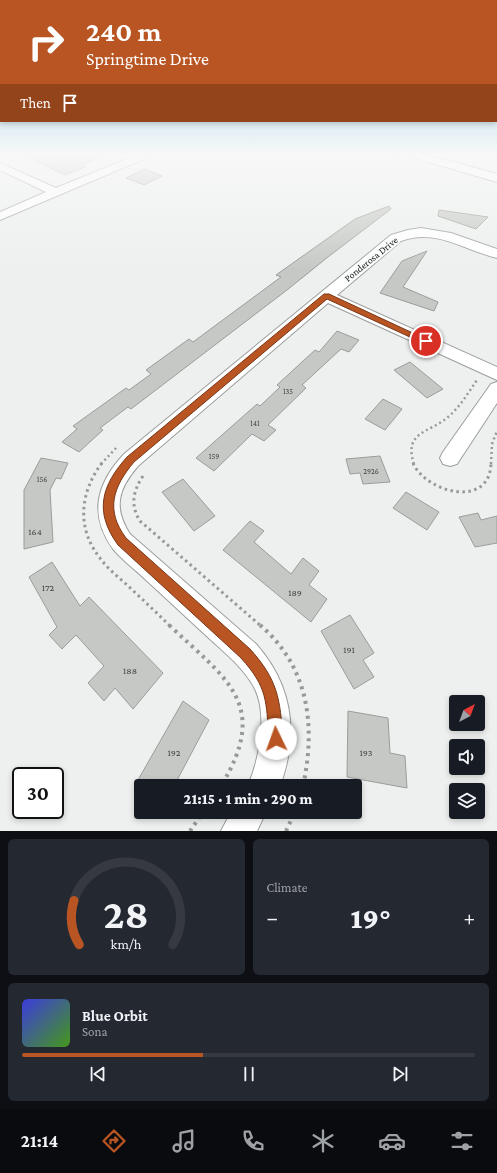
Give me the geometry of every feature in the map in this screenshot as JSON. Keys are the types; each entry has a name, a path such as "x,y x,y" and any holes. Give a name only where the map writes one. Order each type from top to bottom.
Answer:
{"street":[{"path":"0,216 53,193"},
{"name":"Ponderosa Drive","path":"266,779 272,763 276,739 273,701 266,681 256,665 246,654 122,542 110,524 108,510 108,499 114,481 131,460 392,241 407,234 422,232 439,234 497,254"},
{"path":"326,296 497,374"},
{"path":"450,458 497,389"},
{"path":"238,831 246,819"}],"path":[{"path":"122,443 102,462 89,484 83,507 86,535 100,559 225,678 238,697 242,709 243,735 235,762 225,779"},
{"path":"145,474 136,487 133,498 134,510 140,521 266,630 279,644 294,665 304,694 310,744 304,779"},
{"path":"190,831 198,819"},
{"path":"286,831 292,819"}],"building":[{"path":"389,206 391,209 287,290 131,409 128,407 100,428 103,430 79,452 62,442 77,429 73,426 126,388 129,390 151,374 146,370 189,339 193,342 281,277 276,275 355,219"},
{"path":"439,210 488,217 476,229 438,216"},
{"path":"427,251 403,287 438,302 434,311 380,293 402,261"},
{"path":"337,331 359,340 349,352 341,349 302,385 306,388 268,425 276,430 264,441 252,434 214,471 196,458 257,404 260,406 280,387 277,385 315,350 319,352"},
{"path":"410,362 443,389 427,398 394,370"},
{"path":"383,399 402,409 385,430 365,419"},
{"path":"380,456 390,482 363,484 360,473 350,474 346,459"},
{"path":"41,458 68,463 61,479 56,478 50,490 53,542 24,549 24,490"},
{"path":"183,479 215,516 194,531 162,492"},
{"path":"406,492 439,512 427,530 393,508"},
{"path":"478,513 481,520 497,516 497,543 475,547 459,517"},
{"path":"250,521 264,531 254,542 291,574 303,558 319,571 309,585 327,599 311,622 223,550"},
{"path":"52,562 80,606 89,597 163,673 133,709 115,688 104,701 88,683 104,666 76,635 62,649 49,635 57,627 29,577"},
{"path":"350,615 374,653 363,660 374,677 354,689 321,631"},
{"path":"183,701 209,720 178,779 139,779"},
{"path":"348,711 388,718 390,753 405,756 407,788 347,777"}],"route":[{"path":"276,739 273,701 266,681 256,665 246,654 122,542 110,524 108,510 109,493 121,470 131,460 326,296 426,341"}]}
